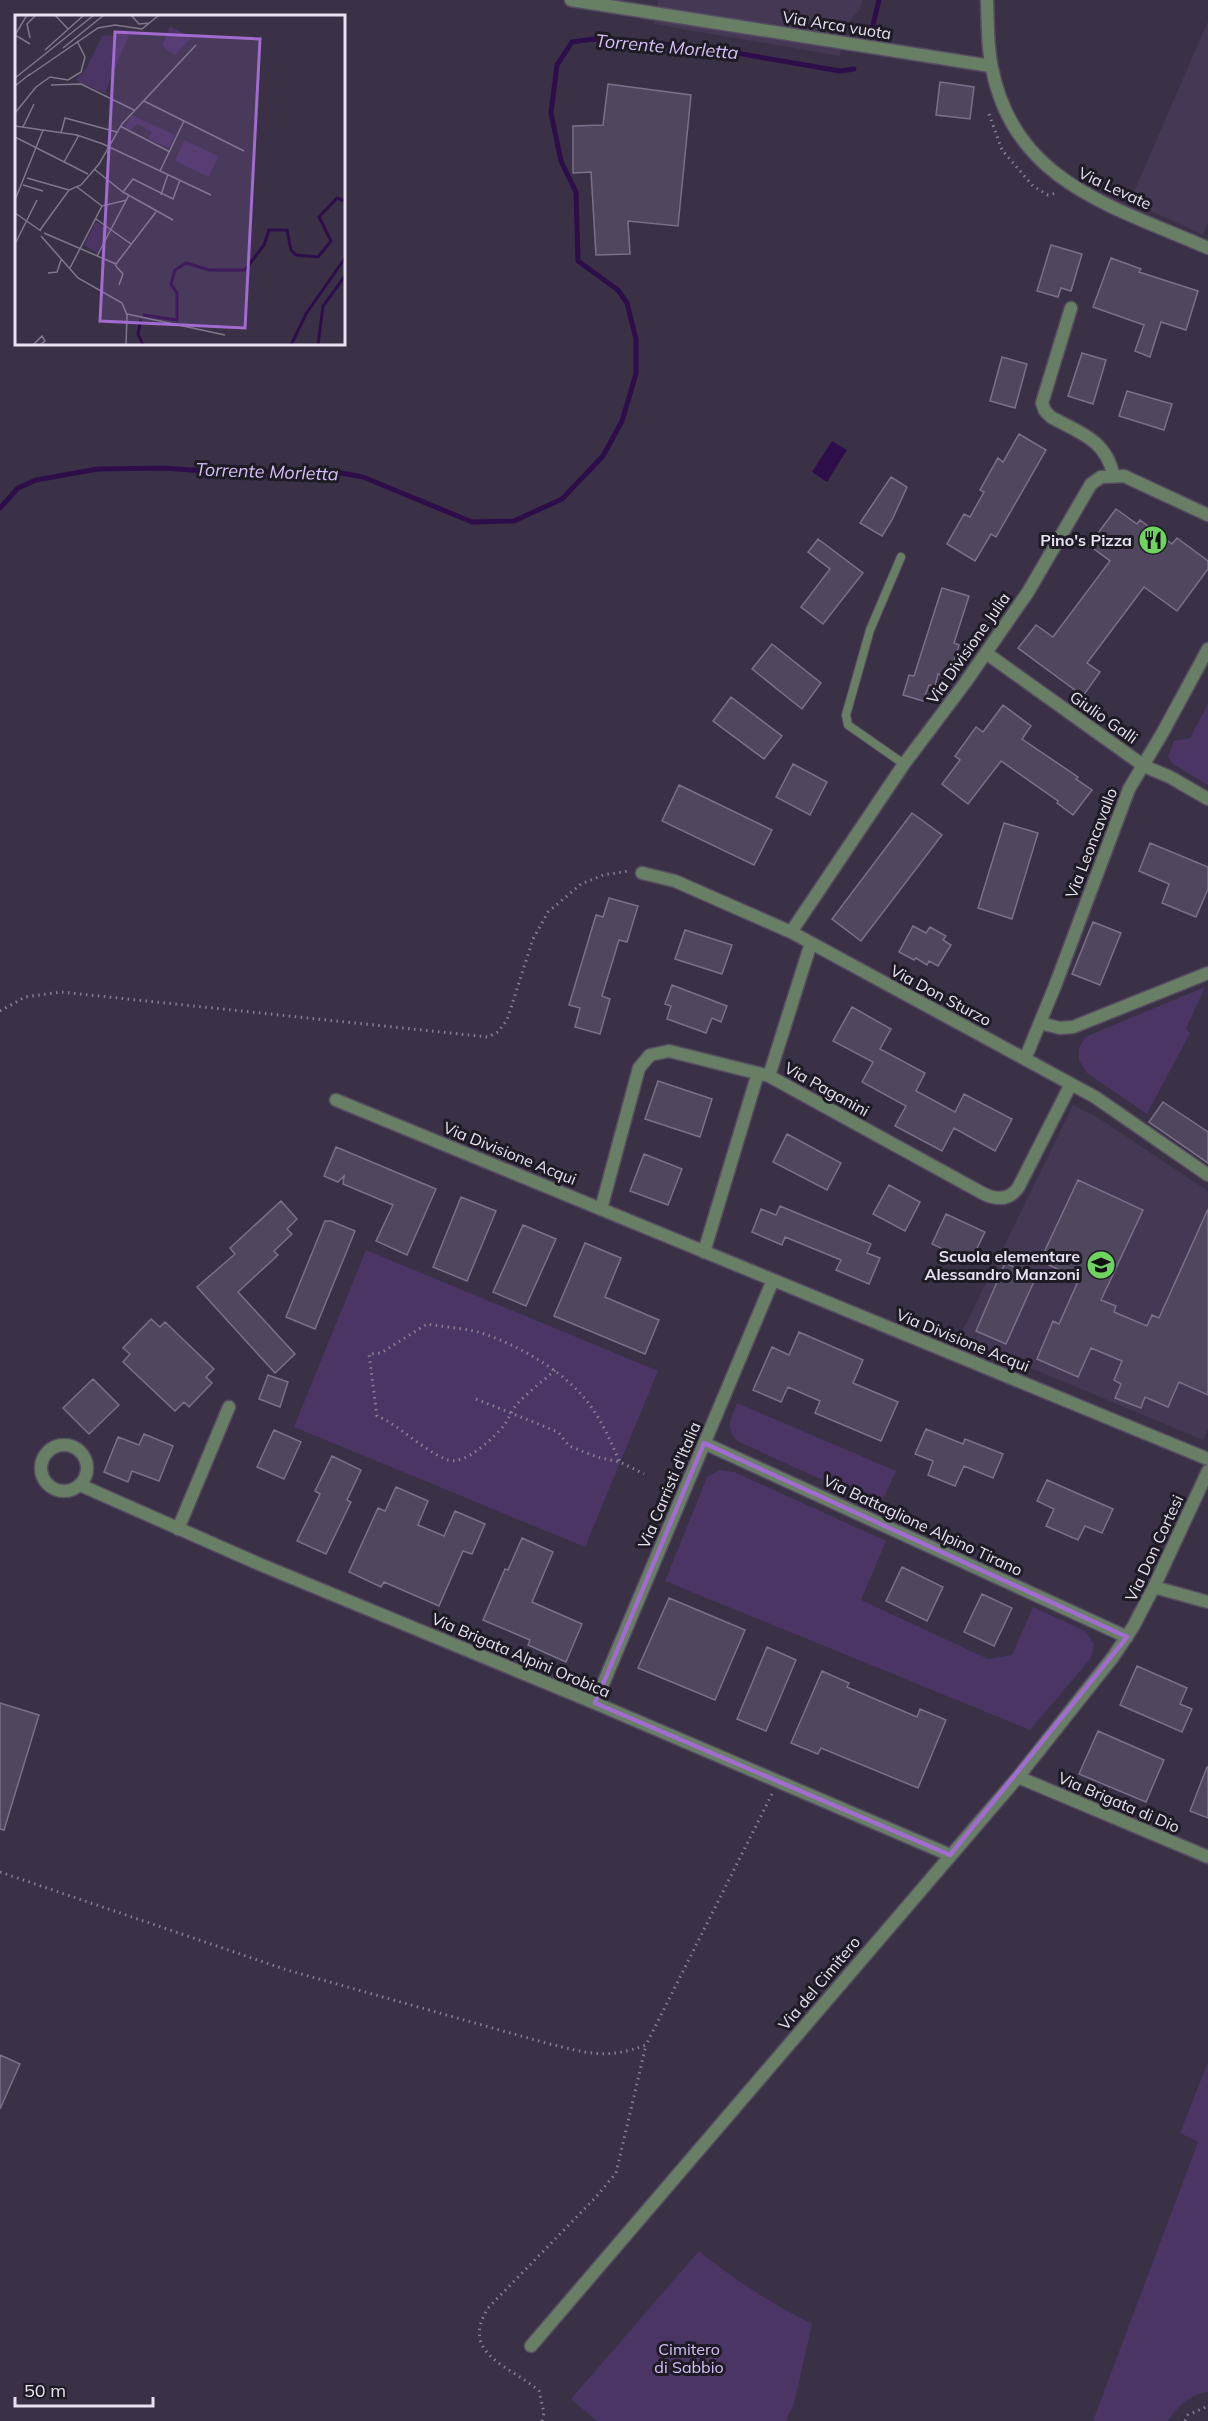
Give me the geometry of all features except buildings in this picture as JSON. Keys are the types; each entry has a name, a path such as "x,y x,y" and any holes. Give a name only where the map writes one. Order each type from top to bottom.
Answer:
{"street":[{"name":"Via Arca vuota","path":"571,0 991,66"},
{"name":"Via Levate","path":"987,0 991,66 999,95 1017,132 1035,155 1055,175 1089,196 1208,248"},
{"path":"1071,308 1043,395 1042,403 1045,411 1051,417 1101,446 1111,464 1113,475 1124,476 1208,515"},
{"name":"Via Divisione Julia","path":"791,932 904,764 1028,592 1091,484 1101,477 1113,475"},
{"name":"Via Leoncavallo","path":"1025,1059 1129,789 1208,649"},
{"name":"Giulio Galli","path":"986,653 1144,766 1170,777 1208,799"},
{"name":"Via Don Sturzo","path":"642,873 675,881 791,932 1109,1106 1208,1175"},
{"path":"704,1252 811,943"},
{"path":"1040,1023 1060,1028 1083,1024 1208,973"},
{"name":"Via Paganini","path":"602,1209 637,1074 645,1059 656,1053 669,1051 764,1075 984,1194 998,1198 1010,1196 1018,1188 1071,1084"},
{"name":"Via Divisione Acqui","path":"336,1100 1208,1459"},
{"name":"Via Carristi d'Italia","path":"595,1703 773,1280"},
{"path":"178,1529 229,1407"},
{"name":"Via Battaglione Alpino Tirano","path":"704,1443 1127,1637"},
{"name":"Via Don Cortesi","path":"1127,1637 1154,1587 1208,1471"},
{"name":"Via Brigata Alpini Orobica","path":"80,1485 178,1529 595,1703 950,1855"},
{"path":"1154,1587 1208,1602"},
{"name":"Via del Cimitero","path":"531,2346 1018,1778 1127,1637"},
{"name":"Via Brigata di Dio","path":"1018,1778 1208,1857"}],"lane":[{"path":"901,557 870,630 846,715 848,725 904,764"}],"path":[{"path":"0,1011 26,997 61,992 488,1037 498,1032 507,1020 533,939 548,912 581,884 593,879 616,872 642,873"},
{"path":"555,1370 518,1402 499,1431 487,1443 462,1459 447,1459 377,1416 369,1354 381,1353 427,1324 479,1332 555,1370 573,1385 593,1409 620,1462"},
{"path":"476,1399 558,1432 569,1446 597,1457 620,1462 644,1474"},
{"path":"542,2421 544,2413 539,2391 488,2355 481,2345 478,2332 480,2321 488,2308 596,2197 616,2173 646,2045 778,1781"},
{"path":"0,1872 287,1970 546,2043 589,2054 609,2055 646,2045"},
{"path":"1185,2421 1188,2415 1208,2406"}],"highlighted area":[{"path":"704,1443 1127,1637 950,1855 595,1703"}],"shaded area":[{"path":"658,0 862,0 860,9 845,27 840,56 654,24"},
{"path":"1208,21 1208,223 1203,235 1130,201"},
{"path":"832,441 847,450 827,482 812,472"},
{"name":"Scuola elementare Alessandro Manzoni","path":"1073,1105 1097,1117 1208,1191 1208,1429 1203,1440 959,1338"}],"green space":[{"path":"1208,704 1208,785 1173,764 1168,757 1174,741 1190,738"},
{"path":"1205,987 1186,1029 1190,1033 1147,1114 1087,1073 1079,1060 1079,1048 1085,1037"},
{"path":"366,1250 658,1371 585,1547 294,1427"},
{"path":"737,1403 896,1471 880,1506 739,1442 730,1428"},
{"path":"720,1470 734,1472 886,1541 861,1600 988,1659 1012,1655 1033,1607 1085,1631 1094,1644 1091,1658 1030,1730 665,1581 707,1477"},
{"path":"1208,2062 1208,2392 1196,2395 1185,2402 1168,2421 1093,2421 1198,2142 1180,2133"},
{"name":"Cimitero di Sabbio","path":"699,2251 753,2291 812,2324 794,2404 786,2421 597,2421 571,2399"}],"waterway":[{"name":"Torrente Morletta","path":"872,29 879,0"},
{"name":"Torrente Morletta","path":"0,508 18,488 36,480 98,469 165,468 230,473 324,470 363,477 472,522 514,521 562,499 603,456 622,421 636,374 636,339 627,303 618,290 578,261 576,192 561,161 551,113 557,65 572,42 594,39 702,47 840,71 854,69"}],"place":[{"name":"Pino's Pizza","path":"1153,540"},
{"name":"Scuola elementare Alessandro Manzoni","path":"1101,1265"}]}
